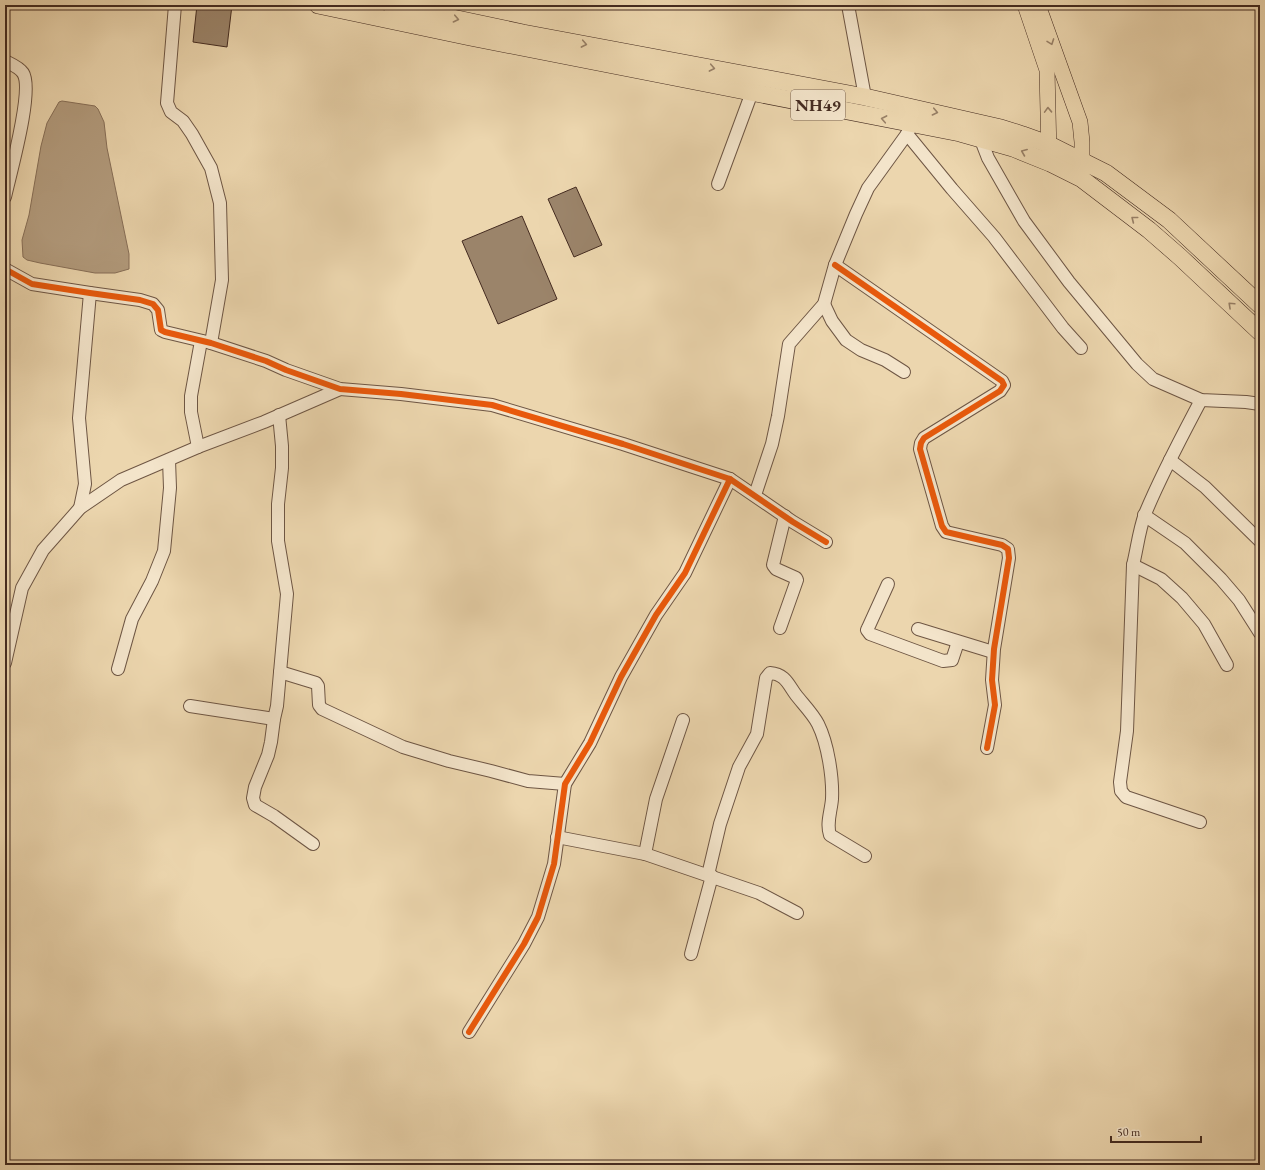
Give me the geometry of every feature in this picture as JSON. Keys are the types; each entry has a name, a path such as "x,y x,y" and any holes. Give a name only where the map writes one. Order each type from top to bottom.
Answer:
{"highway":[{"name":"NH49","path":"318,5 386,20 752,92 910,129 960,133 1013,148 1050,163 1082,179 1149,230 1260,332"},
{"name":"NH49","path":"391,5 523,33 865,97 1001,128 1048,144 1106,173 1169,220 1260,305"}],"main road":[{"path":"1025,5 1047,70 1048,144 1050,163"},
{"path":"1038,5 1080,122 1083,161 1082,179"}],"street":[{"path":"175,5 167,103 171,112 183,121 192,134 211,168 220,203 222,280 191,396 191,412 198,447"},
{"path":"848,5 865,97"},
{"path":"5,61 16,66 23,73 25,82 25,107 5,197"},
{"path":"718,184 752,92"},
{"path":"755,495 772,444 778,416 789,344 824,304 835,265 868,188 910,129 952,189 994,237 1063,328 1082,348"},
{"path":"981,140 988,158 1024,221 1069,282 1137,364 1152,379 1200,400 1260,404"},
{"path":"835,265 1002,382 1004,385 1000,391 924,438 921,443 920,450 942,526 946,532 1002,545 1008,549 1009,558 993,652 992,680 995,705 987,748"},
{"path":"5,269 32,284 90,294 140,300 153,304 158,310 161,330 165,332 206,342 266,361 286,370 340,389 492,404 623,444 730,479 826,542"},
{"path":"80,508 85,484 79,418 90,294"},
{"path":"824,304 832,321 846,340 861,350 885,360 904,372"},
{"path":"5,663 22,588 43,550 80,508 121,480 340,389"},
{"path":"1200,400 1144,515 1133,565 1128,731 1120,782 1121,791 1126,797 1200,822"},
{"path":"279,415 282,446 282,468 278,504 278,542 287,594 277,706 272,742 252,798 255,805 274,816 313,844"},
{"path":"118,669 132,619 152,581 164,551 170,488 168,460"},
{"path":"1170,460 1205,487 1260,540"},
{"path":"469,1032 524,944 538,917 554,864 564,784 590,743 621,677 656,615 684,574 730,479"},
{"path":"1144,515 1185,543 1221,579 1239,600 1260,633"},
{"path":"780,628 798,580 776,569 773,565 785,516"},
{"path":"1133,565 1161,579 1182,598 1204,624 1227,665"},
{"path":"888,584 867,630 870,634 943,661 952,660 958,642"},
{"path":"918,629 993,652"},
{"path":"280,672 316,683 318,686 319,705 322,709 403,746 449,761 528,781 564,784"},
{"path":"691,954 710,876 720,824 739,767 757,734 766,678 770,673 778,673 785,680 818,724 825,744 831,778 832,799 828,828 830,835 865,856"},
{"path":"190,706 274,719"},
{"path":"645,854 656,799 683,720"},
{"path":"557,837 645,854 759,893 798,913"}],"shaded area":[{"path":"62,101 95,106 104,122 107,148 129,254 129,269 115,273 95,273 40,263 27,260 23,257 22,240 29,215 41,146 47,123 59,102"}],"building":[{"path":"197,5 232,5 227,47 193,42"},
{"path":"576,187 602,245 574,257 548,199"},
{"path":"522,216 557,299 498,324 462,241"}],"cycle path":[{"path":"835,265 1002,381 1004,385 1000,391 924,438 920,449 942,526 946,532 1002,545 1008,549 1009,558 994,649 992,680 995,705 987,748"},
{"path":"5,269 32,284 140,300 153,304 158,310 161,330 165,332 211,343 266,361 286,370 340,389 401,394 492,405 623,444 730,479 793,522 826,542"},
{"path":"469,1032 524,944 538,917 554,864 565,784 590,743 621,677 656,615 685,573 730,479"}]}
